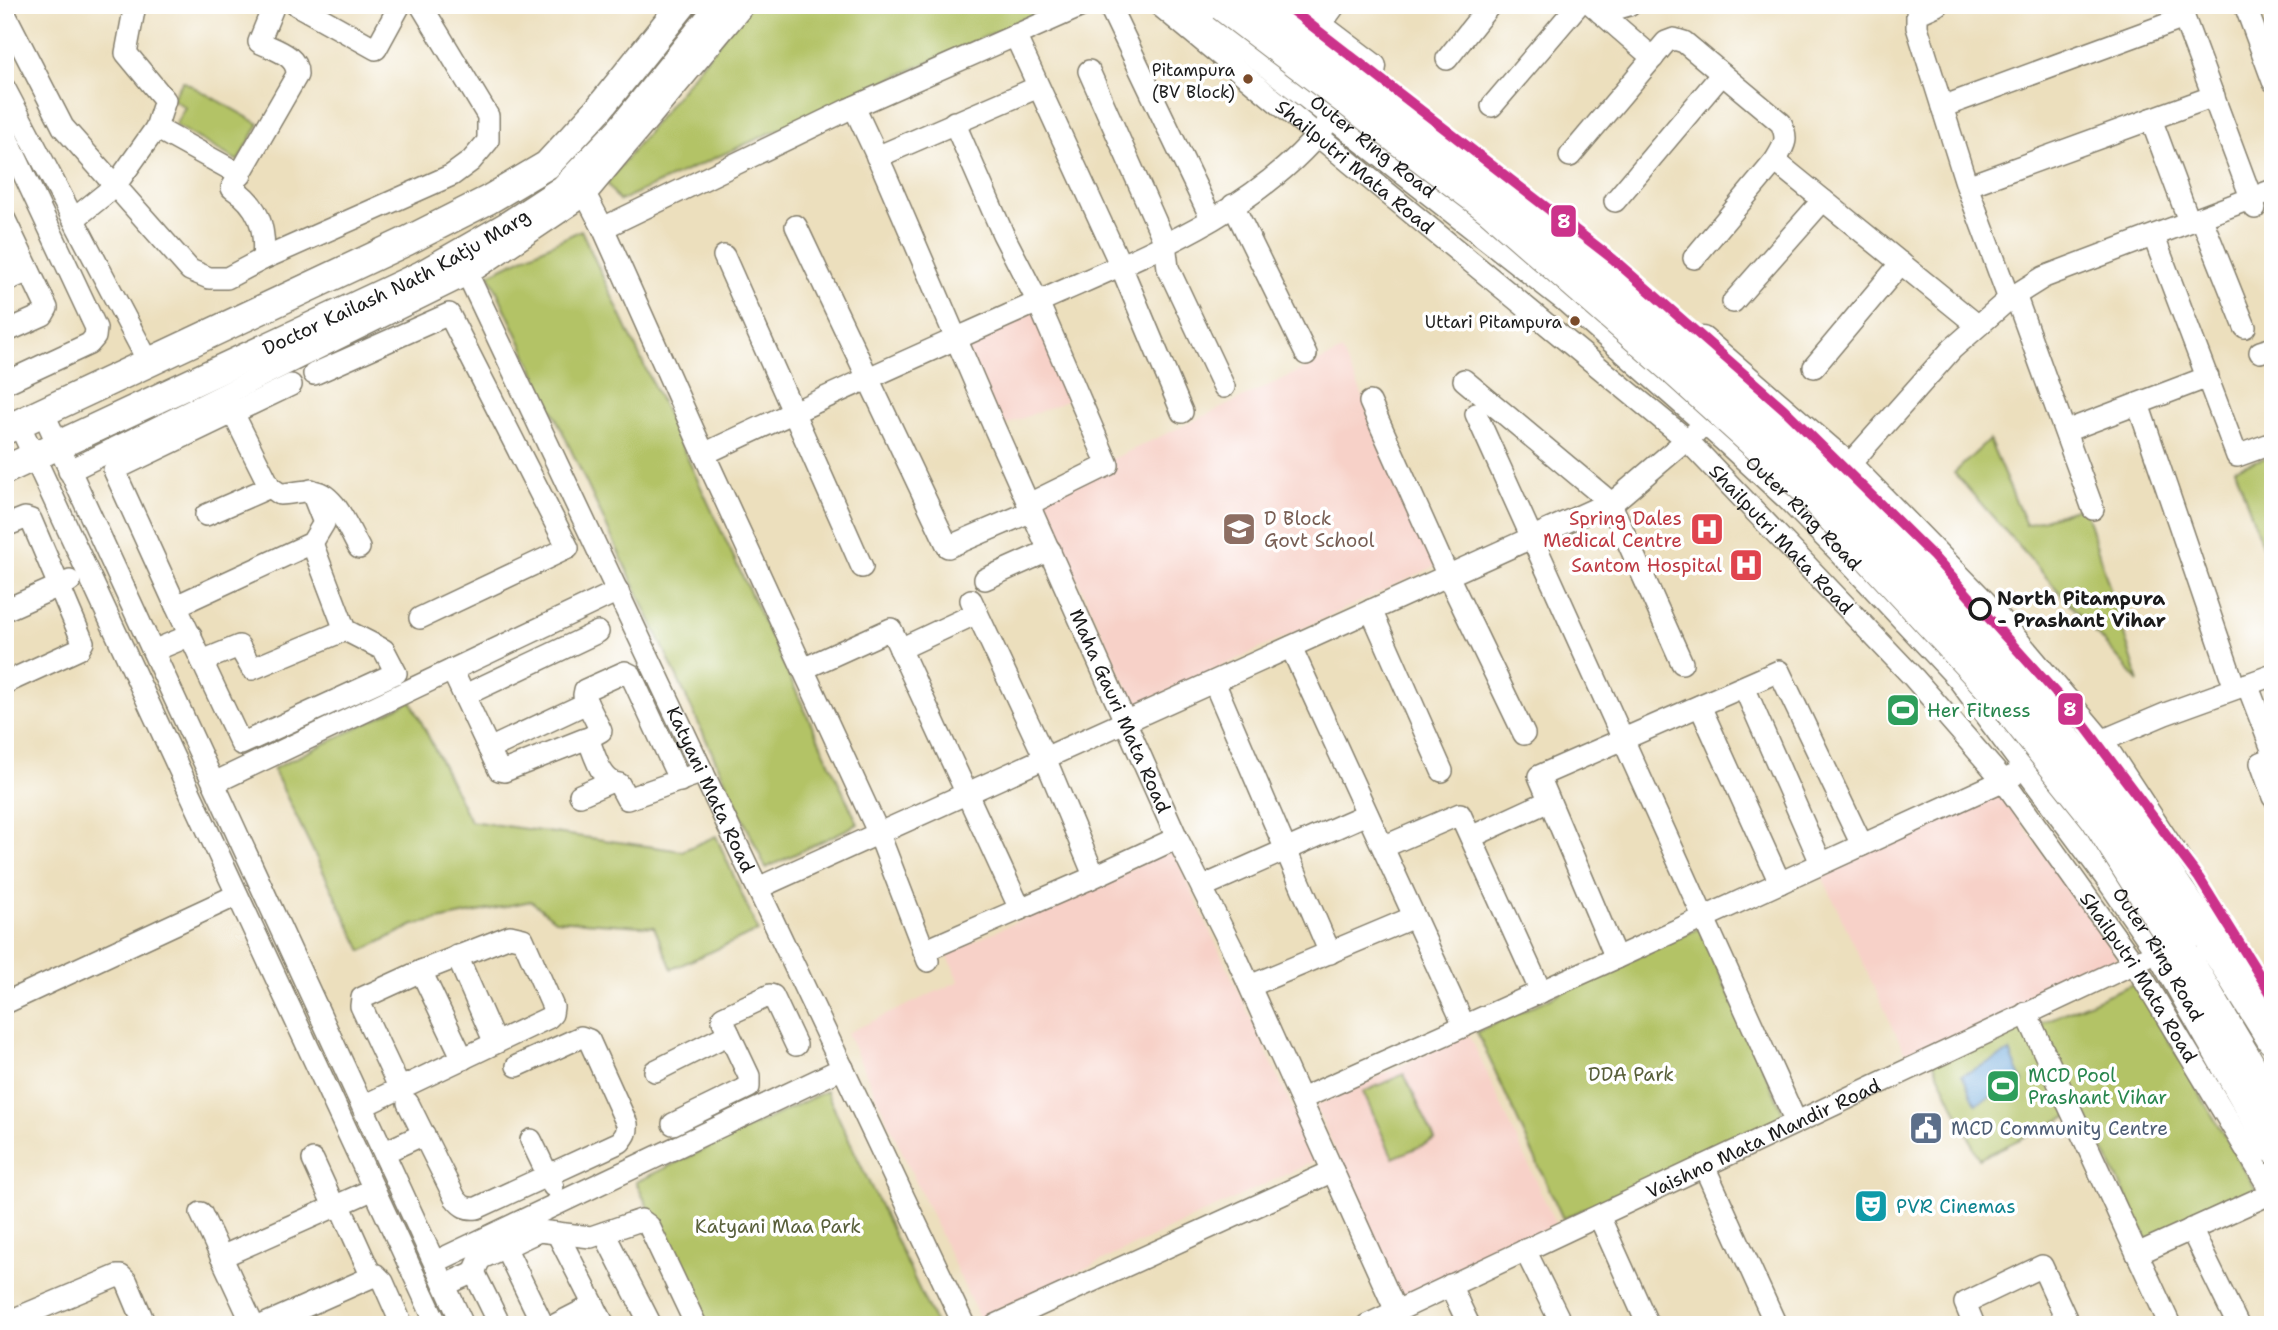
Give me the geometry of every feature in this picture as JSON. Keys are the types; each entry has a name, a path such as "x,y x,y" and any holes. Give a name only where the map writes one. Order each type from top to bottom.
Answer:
{"highway":[{"path":"1265,5 1509,191 1693,351 1828,475 2015,680 2118,802 2209,936 2273,1039"},
{"name":"Outer Ring Road","path":"1205,15 1490,208 1810,492 2017,719 2096,817 2172,953 2273,1106"}],"main road":[{"name":"Doctor Kailash Nath Katju Marg","path":"23,422 418,236 488,200 547,165 598,110 682,5"},
{"name":"Doctor Kailash Nath Katju Marg","path":"5,470 54,458 223,392 422,275 463,264 518,219 564,189 580,186 622,128 721,5"},
{"path":"1290,5 1327,16 1851,469 1953,573 1982,603 2099,741 2273,1009"},
{"name":"Outer Ring Road","path":"1205,15 1326,125 1568,299 1647,369 1697,431 1788,495 1903,615 1961,677 2110,878 2172,953 2273,1149"},
{"path":"663,29 686,49"},
{"path":"1647,369 1687,327"},
{"path":"1903,615 1953,573"}],"street":[{"path":"74,219 115,186 156,128 165,100 126,53 135,5"},
{"path":"263,259 265,236 257,215 243,195 232,188 296,75 297,66 291,59 259,42 274,5"},
{"path":"297,5 376,49 400,5"},
{"path":"5,14 63,127 190,270 209,278 227,278 263,259 452,176 471,161 488,141 488,116 421,5"},
{"path":"744,5 580,186 603,228 879,834 926,956 1020,909 1177,838"},
{"path":"603,228 853,107 1084,5"},
{"path":"1109,5 1212,218"},
{"path":"1159,5 1205,15"},
{"path":"1447,59 1490,5"},
{"path":"1492,106 1578,5"},
{"path":"1597,9 1629,5"},
{"path":"1937,5 1917,14 1916,20 1942,107 1967,186 2066,431 2094,509"},
{"path":"2245,5 2273,81"},
{"path":"1597,9 1653,58"},
{"path":"1942,107 2182,12 2214,96 2260,202"},
{"path":"1015,35 1120,264 1182,412"},
{"path":"1570,156 1666,43 1674,39 1684,42 1781,123 1786,134 1783,147 1775,161 1694,258"},
{"path":"1089,71 1165,243 1168,268 1224,387"},
{"path":"1615,201 1722,74"},
{"path":"877,157 1038,87"},
{"path":"5,89 149,363"},
{"path":"1967,186 2214,96"},
{"name":"Maha Gauri Mata Road","path":"853,107 958,338 1177,838 1250,986 1396,1311"},
{"path":"2151,119 2245,327"},
{"path":"796,226 948,547 1108,465 1038,302 1003,234 954,122"},
{"path":"704,454 1165,243 1261,188 1294,161 1326,125"},
{"name":"Shailputri Mata Road","path":"1326,125 1697,431 2003,780 2134,963 2272,1194"},
{"path":"156,128 241,175"},
{"path":"5,383 89,344 95,337 96,328 6,140"},
{"path":"1775,161 1977,325"},
{"path":"1851,469 1956,357 2044,276 2260,202 2273,190"},
{"path":"1732,302 1823,200"},
{"path":"1233,205 1306,354"},
{"path":"5,332 46,312 47,308 8,226 44,217"},
{"path":"1851,469 1952,349 1977,325 2014,301 2157,245 2197,224"},
{"path":"2157,245 2237,456 2273,443"},
{"path":"724,256 862,567"},
{"path":"1814,366 1901,263"},
{"path":"312,543 345,630 384,650 396,673 241,744 114,470 223,392 338,337 463,264"},
{"name":"Katyani Mata Road","path":"463,264 964,1325"},
{"path":"5,281 29,271"},
{"path":"314,374 449,314 568,548 420,618"},
{"path":"338,337 348,359"},
{"path":"2066,431 2208,377"},
{"path":"489,394 517,379"},
{"path":"1464,380 1610,502 1682,663"},
{"path":"223,392 291,385"},
{"path":"223,392 270,487 280,494 311,490 324,494 333,504 359,548"},
{"path":"1370,402 1448,576 1524,734"},
{"path":"2138,404 2241,686 2273,752"},
{"path":"1476,414 1796,1122"},
{"path":"23,422 54,458 153,651 463,1325"},
{"path":"758,888 1617,499 1697,431"},
{"path":"54,458 88,573 437,1325"},
{"path":"206,515 270,487"},
{"path":"176,606 312,543 324,523 311,490"},
{"path":"5,526 25,518 31,520 83,642 79,649 5,683"},
{"path":"985,579 1050,550"},
{"path":"5,610 88,573"},
{"path":"214,783 618,592"},
{"path":"900,649 974,607 1045,758 1093,873 1089,879"},
{"path":"1371,610 1442,771"},
{"path":"803,669 891,629 1020,909"},
{"path":"202,661 239,646 252,669 345,630"},
{"path":"465,695 598,632"},
{"path":"153,651 191,635"},
{"path":"1291,647 1464,1025"},
{"path":"452,670 499,771 528,773 601,731 587,703 585,690 622,672 629,673 680,780"},
{"path":"1616,958 1539,776 1779,671 1862,845"},
{"path":"2099,741 2273,675"},
{"path":"1214,681 1330,953"},
{"path":"1744,687 1821,863"},
{"path":"489,749 587,703"},
{"path":"1700,706 1780,883"},
{"path":"514,737 528,773"},
{"path":"587,739 610,782"},
{"path":"2273,758 2261,763 2273,797"},
{"path":"1301,1099 2029,769"},
{"path":"580,795 610,782 619,784 627,799 703,772"},
{"path":"1471,837 1549,801"},
{"path":"1202,887 1367,814"},
{"path":"1383,847 1460,814 1541,992"},
{"path":"5,1003 237,895"},
{"path":"1250,986 1414,917"},
{"path":"363,1106 404,1096 463,1059 552,1014 553,1007 526,943 517,936 510,936 365,995 360,1002 404,1096 455,1198 468,1209 477,1208 620,1142 628,1130 592,1043 585,1038 581,1037 517,1066"},
{"name":"Vaishno Mata Mandir Road","path":"1367,1325 2134,963 2172,953"},
{"path":"457,956 495,1043"},
{"path":"421,971 463,1059"},
{"path":"655,1071 807,992"},
{"path":"778,1006 796,1045"},
{"path":"2026,1013 2170,1325"},
{"path":"673,1124 749,1087 750,1076 735,1029"},
{"path":"440,1275 561,1202 843,1068"},
{"path":"384,1152 424,1134"},
{"path":"531,1140 561,1202"},
{"path":"313,1160 371,1275"},
{"path":"1704,1166 1776,1325"},
{"path":"996,1325 1333,1171"},
{"path":"221,1257 374,1189"},
{"path":"2137,1254 2272,1194"},
{"path":"201,1213 253,1325"},
{"path":"1599,1216 1648,1325"},
{"path":"500,1325 474,1272 479,1260 538,1231 582,1237 604,1233 641,1220 649,1226 696,1325"},
{"path":"2191,1229 2238,1325"},
{"path":"557,1233 604,1325"},
{"path":"604,1233 651,1325"},
{"path":"505,1247 543,1325"},
{"path":"1525,1250 1562,1325"},
{"path":"1974,1325 1965,1303 2042,1266 2069,1325"},
{"path":"440,1275 474,1272"},
{"path":"263,1325 371,1275 376,1275 383,1282 402,1325"},
{"path":"5,1323 121,1276 127,1282 145,1325"},
{"path":"1450,1285 1469,1325"},
{"path":"555,1325 594,1305"}],"shaded area":[{"path":"1035,303 1079,396 995,429 959,338"},
{"name":"D Block Govt School","path":"1342,351 1440,564 1136,707 1038,494"},
{"path":"2001,793 2118,959 1912,1068 1817,865"},
{"path":"1172,849 1317,1160 979,1318 847,1033 959,981 947,954"},
{"path":"1469,1034 1556,1225 1401,1296 1315,1106"}],"green space":[{"path":"749,5 1056,5 619,201 607,183"},
{"path":"183,81 259,124 238,161 175,125 185,107 172,99"},
{"path":"581,230 858,824 766,868 489,274"},
{"path":"1989,440 2026,525 2084,506 2139,682 1954,473"},
{"path":"2273,455 2273,577 2235,468"},
{"path":"411,701 470,821 682,851 716,836 758,931 672,969 654,927 555,920 531,901 414,925 362,951 273,769"},
{"name":"DDA Park","path":"1699,928 1785,1116 1563,1219 1477,1032"},
{"path":"2135,983 2259,1195 2150,1245 2041,1023"},
{"name":"MCD Pool Prashant Vihar","path":"2026,1013 2074,1113 1979,1159 1931,1058"},
{"path":"1404,1074 1435,1140 1393,1158 1363,1092"},
{"name":"Katyani Maa Park","path":"826,1091 936,1325 703,1325 636,1182"}],"water":[{"path":"2010,1052 2023,1082 1976,1104 1962,1075"}],"transit line":[{"name":"8","path":"1285,5 1613,259 1784,409 1933,556 2081,721 2199,878 2273,997"}],"place":[{"name":"Pitampura (BV Block)","path":"1248,79"},
{"name":"Uttari Pitampura","path":"1575,321"},
{"name":"D Block Govt School","path":"1239,529"},
{"name":"Spring Dales Medical Centre","path":"1707,529"},
{"name":"Santom Hospital","path":"1746,565"},
{"name":"North Pitampura - Prashant Vihar","path":"1980,609"},
{"name":"Her Fitness","path":"1903,710"},
{"name":"MCD Pool Prashant Vihar","path":"2003,1086"},
{"name":"MCD Community Centre","path":"1926,1128"},
{"name":"PVR Cinemas","path":"1871,1206"}]}
